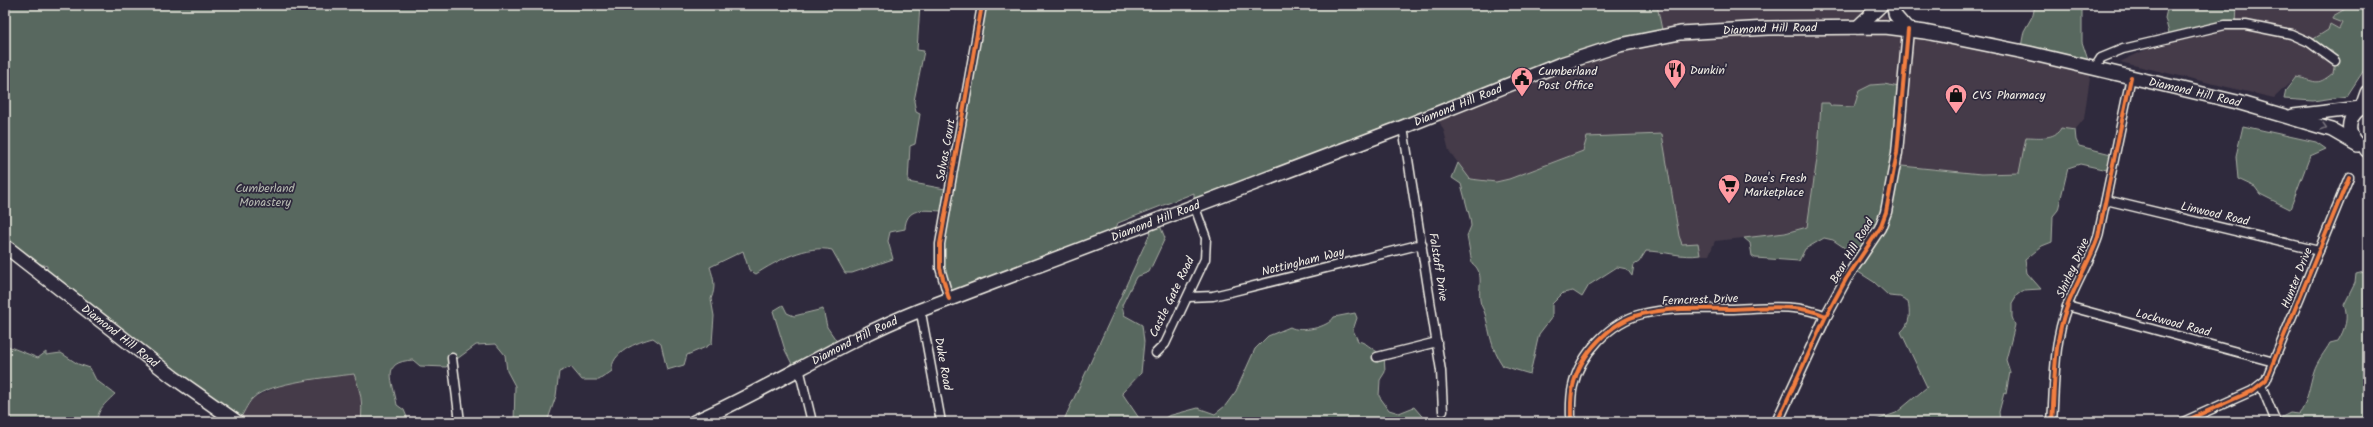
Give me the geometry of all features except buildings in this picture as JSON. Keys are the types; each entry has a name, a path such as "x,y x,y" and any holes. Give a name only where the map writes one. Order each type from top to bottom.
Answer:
{"main road":[{"path":"1858,27 1871,16 1880,5"},
{"path":"1893,5 1895,14 1908,30"},
{"name":"Diamond Hill Road","path":"694,422 739,402 870,330 918,311 1194,205 1403,127 1561,64 1600,50 1680,33 1715,30 1885,27 1964,39 2131,77 2287,116 2332,130 2365,148"},
{"name":"Diamond Hill Road","path":"2287,116 2365,104"},
{"path":"2365,104 2354,114 2350,124 2351,136 2365,148"},
{"name":"Diamond Hill Road","path":"5,246 173,377 237,422"}],"street":[{"name":"Salvas Court","path":"949,299 940,268 940,244 982,5"},
{"path":"2094,69 2101,58 2123,49 2225,25 2261,26 2291,34 2309,42 2335,61"},
{"name":"Bear Hill Road","path":"1777,422 1826,316 1846,279 1880,228 1886,212 1897,153 1908,30"},
{"name":"Shirley Drive","path":"2052,422 2059,337 2067,306 2092,255 2106,200 2131,77"},
{"name":"Falstaff Drive","path":"1403,127 1437,342 1443,411"},
{"name":"Hunter Drive","path":"2260,385 2270,373 2349,177"},
{"name":"Linwood Road","path":"2106,200 2319,251"},
{"name":"Castle Gate Road","path":"1156,353 1164,344 1205,259 1207,248 1206,238 1194,205"},
{"name":"Nottingham Way","path":"1188,297 1214,296 1422,244"},
{"name":"Lockwood Road","path":"2067,306 2274,362"},
{"name":"Ferncrest Drive","path":"1571,422 1572,390 1583,361 1600,339 1610,330 1636,316 1665,310 1800,308 1826,316"},
{"name":"Duke Road","path":"918,311 922,318 941,422"},
{"path":"1377,357 1437,342"},
{"path":"452,358 460,422"},
{"path":"799,368 812,422"},
{"path":"2183,422 2252,391 2260,385 2276,422"}],"shaded area":[{"path":"1657,5 1880,5 1884,14 1896,27 2092,63 2084,119 2075,130 2061,128 2059,132 2051,136 2026,137 2019,173 1981,174 1892,165 1899,88 1884,84 1871,85 1859,91 1855,107 1839,107 1821,103 1818,152 1807,227 1773,235 1715,241 1709,255 1700,255 1698,244 1681,244 1673,208 1662,134 1583,151 1509,179 1496,182 1470,179 1449,151 1444,131 1434,111 1662,35"},
{"path":"2237,5 2348,5 2332,51 2335,62 2333,73 2321,82 2315,83 2296,77 2274,98 2120,62 2170,38 2235,24"},
{"path":"354,374 361,395 363,412 361,422 238,422 253,398 293,380"}],"green space":[{"name":"Cumberland Monastery","path":"5,5 920,5 917,50 924,51 914,101 916,112 920,114 915,144 910,146 908,182 945,189 978,5 1657,5 1663,35 1615,44 1194,202 1194,193 1118,223 1114,233 943,297 936,264 941,211 922,210 912,213 906,222 905,229 890,232 888,241 893,259 852,273 845,273 832,250 813,249 792,255 756,274 749,270 743,251 710,267 714,283 714,291 711,299 714,316 712,343 687,355 684,365 667,370 661,344 653,338 632,345 626,349 615,359 612,371 599,380 582,380 571,367 559,372 556,396 547,422 514,422 515,386 507,371 505,355 496,344 476,345 446,367 420,366 413,360 403,361 396,364 392,369 391,374 397,405 404,410 409,422 361,422 361,398 354,374 301,381 261,392 251,400 238,422 56,289 47,288 47,266 9,254 5,247"},
{"path":"2035,5 2082,5 2082,42 2089,63 2020,52 2024,31 2033,15"},
{"path":"2168,5 2237,5 2236,24 2170,37 2165,18"},
{"path":"2348,5 2354,5 2359,10 2368,5 2368,64 2347,96 2313,101 2284,99 2286,90 2296,77 2319,82 2333,73 2335,62 2332,51 2321,50 2312,40 2328,30 2330,24 2339,29 2342,23 2332,19 2333,16 2345,9"},
{"path":"1884,84 1899,87 1892,165 1981,174 2019,173 2026,137 2050,136 2058,132 2061,128 2075,130 2076,140 2079,146 2111,154 2107,170 2080,164 2068,168 2058,210 2053,216 2052,242 2042,246 2025,260 2027,273 2041,289 2024,290 2017,295 2012,303 2012,317 2015,325 2006,360 2010,372 2006,394 2004,393 1999,412 2000,422 1871,422 1896,413 1927,387 1901,332 1907,325 1909,318 1908,301 1900,297 1889,296 1874,282 1852,268 1858,257 1833,240 1824,238 1805,249 1799,261 1755,258 1752,256 1750,243 1744,238 1785,233 1807,227 1818,152 1821,103 1829,103 1831,106 1854,107 1859,91 1871,85"},
{"path":"2243,126 2316,142 2326,149 2310,156 2290,209 2260,194 2255,187 2238,179 2236,156"},
{"path":"1662,134 1679,236 1682,244 1698,243 1700,255 1687,256 1646,251 1639,262 1634,265 1632,276 1627,269 1617,267 1589,285 1582,297 1573,291 1563,293 1552,304 1552,317 1539,334 1530,374 1503,366 1493,347 1480,302 1480,275 1472,263 1467,236 1471,226 1470,218 1461,184 1452,178 1458,163 1470,179 1496,182 1509,179 1583,151 1587,137"},
{"path":"1157,218 1165,238 1149,272 1136,277 1122,305 1124,315 1142,325 1144,342 1141,373 1122,393 1141,421 1144,422 1063,422"},
{"path":"2368,271 2368,422 2326,422 2315,419 2308,422 2272,422 2290,413 2299,414 2302,410 2315,367 2330,343 2338,341 2343,332 2346,323 2344,305 2355,283 2356,274"},
{"path":"783,305 787,313 794,316 823,309 827,327 838,343 795,370 785,350 773,311"},
{"path":"1355,313 1357,318 1353,330 1358,341 1377,352 1384,354 1385,372 1380,380 1379,396 1389,410 1399,413 1414,407 1427,422 1160,422 1168,416 1198,408 1215,414 1225,406 1236,391 1255,349 1268,336 1290,327 1300,330 1320,327 1331,321 1334,317"},
{"path":"5,345 38,358 46,352 46,355 61,353 78,364 90,368 96,380 115,394 100,410 98,414 98,422 5,422"}],"cycle path":[{"path":"949,299 940,268 940,244 982,5"},
{"path":"1777,422 1826,316 1846,279 1880,228 1886,212 1897,153 1908,30"},
{"path":"2052,422 2055,364 2062,321 2098,237 2131,77"},
{"path":"2183,422 2252,391 2266,380 2349,177"},
{"path":"1571,422 1572,390 1582,362 1598,341 1619,324 1630,318 1642,314 1675,309 1767,307 1803,309 1826,316"}],"place":[{"name":"Dunkin'","path":"1675,90"},
{"name":"Cumberland Post Office","path":"1522,98"},
{"name":"CVS Pharmacy","path":"1956,114"},
{"name":"Dave's Fresh Marketplace","path":"1729,204"}]}
